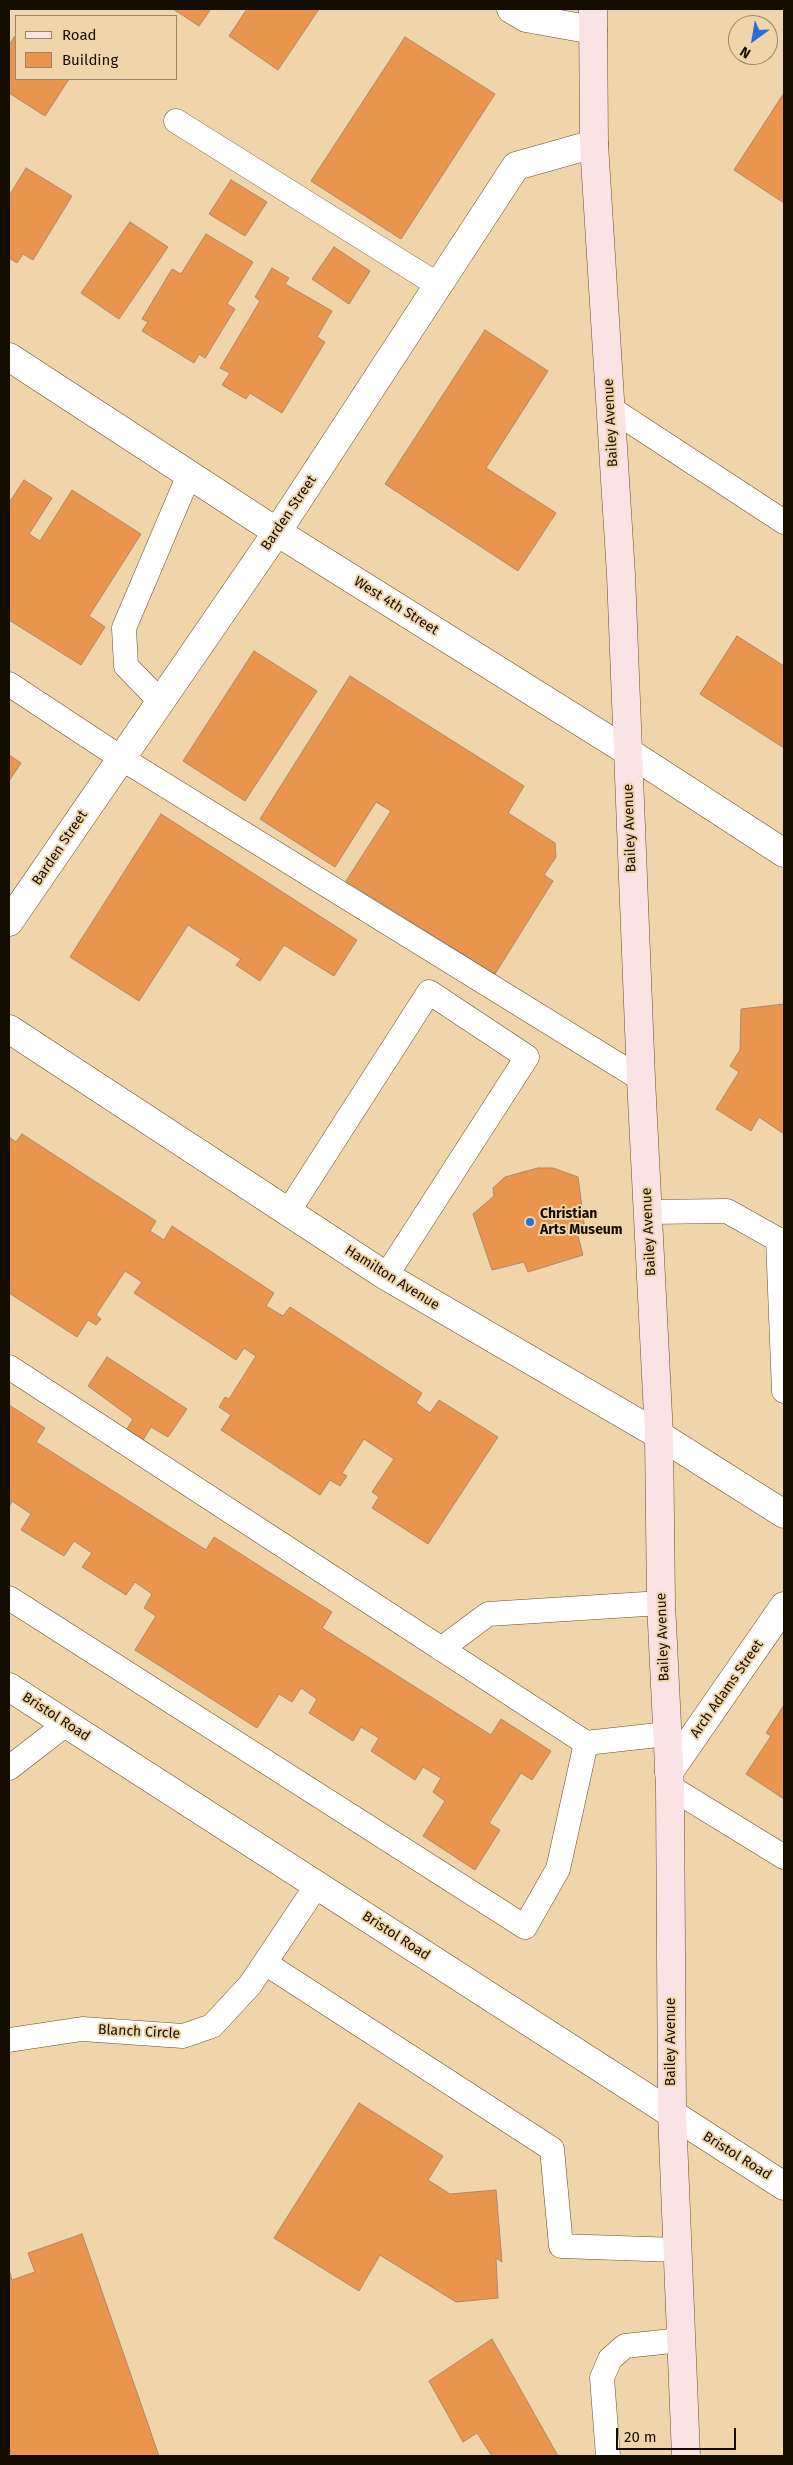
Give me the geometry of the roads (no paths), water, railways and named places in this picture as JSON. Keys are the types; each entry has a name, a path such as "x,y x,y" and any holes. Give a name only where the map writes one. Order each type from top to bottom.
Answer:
{"street":[{"path":"511,9 526,18 593,19"},
{"name":"Bailey Avenue","path":"593,19 594,144 621,576 641,1079 659,1435 661,1603 669,1779 672,2114 686,2456"},
{"name":"Barden Street","path":"9,922 277,532 516,166 594,144"},
{"name":"West 4th Street","path":"9,357 277,532 627,751 784,853"},
{"name":"Hamilton Avenue","path":"9,1029 386,1276 659,1435 784,1514"},
{"name":"Arch Adams Street","path":"669,1779 784,1606"},
{"name":"Bristol Road","path":"9,1687 784,2186"}],"lane":[{"path":"176,121 438,285"},
{"path":"610,408 784,522"},
{"path":"160,701 126,666 124,628 189,475"},
{"path":"9,684 121,758 641,1079"},
{"path":"288,1212 429,992 527,1056 386,1276"},
{"path":"648,1212 727,1211 781,1241 784,1391"},
{"path":"9,1367 586,1743 667,1734"},
{"path":"9,1598 525,1927 558,1869 586,1743"},
{"path":"441,1649 488,1614 661,1603"},
{"path":"9,1768 66,1724"},
{"path":"669,1779 784,1857"},
{"name":"Blanch Circle","path":"9,2040 82,2029 183,2036 212,2026 250,1985 316,1885"},
{"path":"264,1963 552,2149 561,2246 677,2250"},
{"path":"608,2456 602,2378 610,2359 625,2346 681,2340"}],"place":[{"name":"Christian Arts Museum","path":"530,1222"}]}
